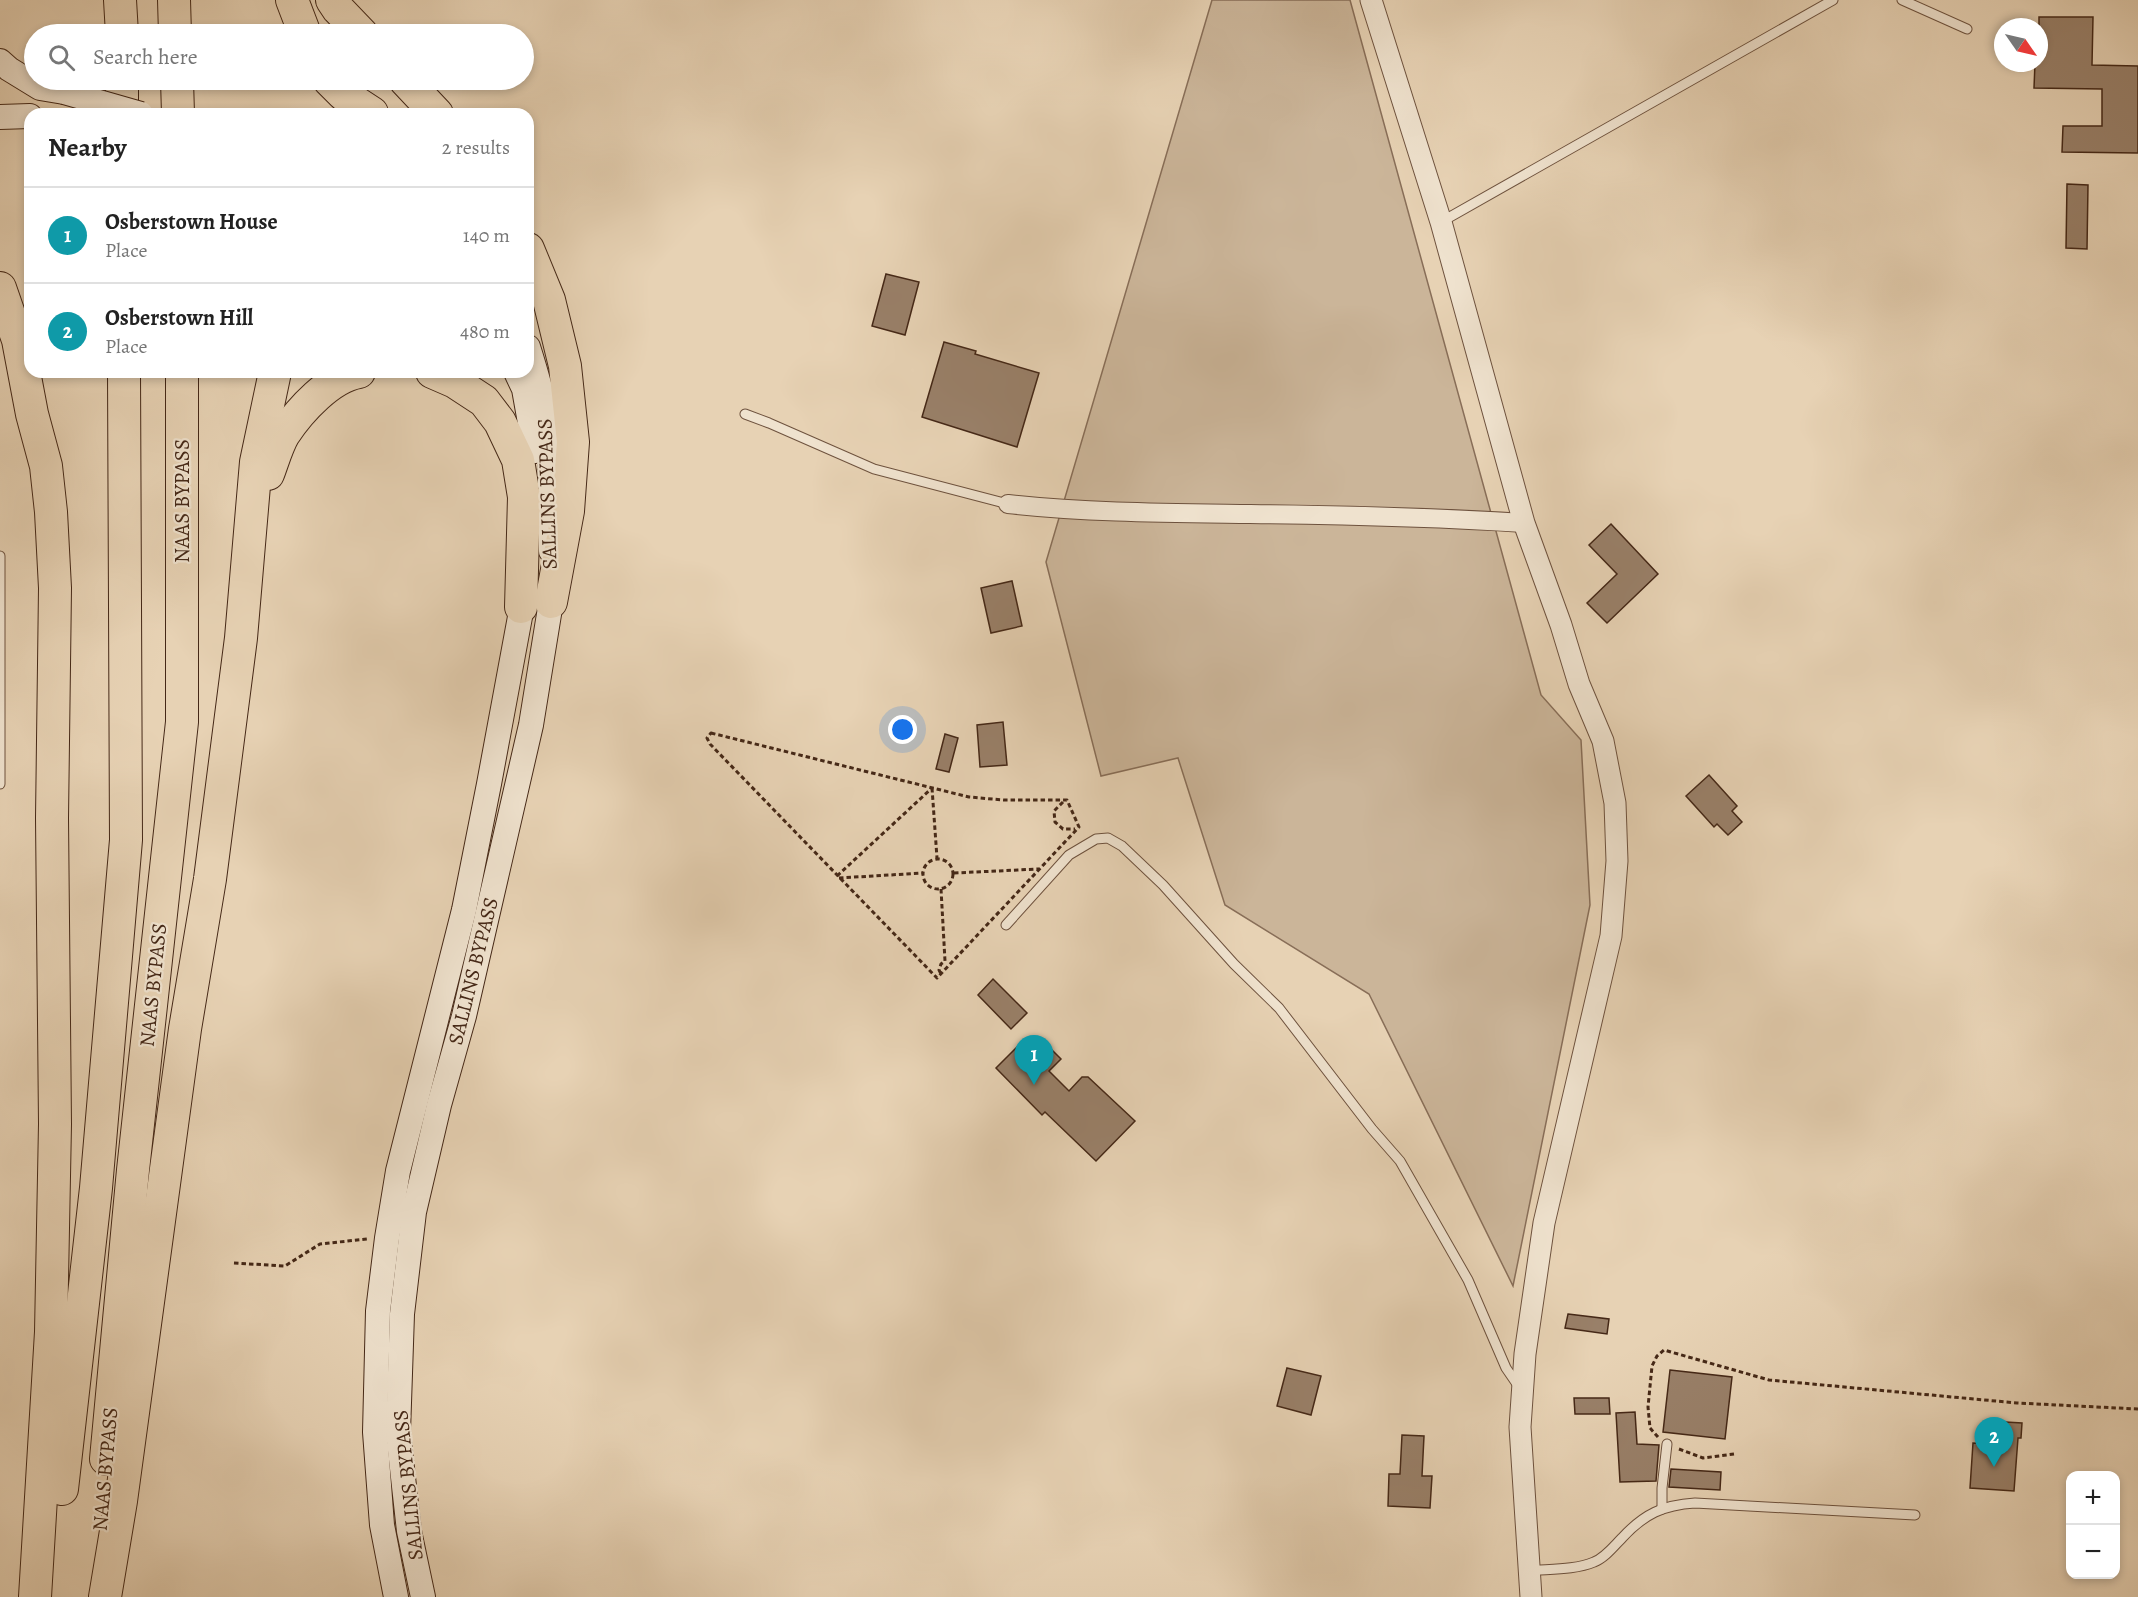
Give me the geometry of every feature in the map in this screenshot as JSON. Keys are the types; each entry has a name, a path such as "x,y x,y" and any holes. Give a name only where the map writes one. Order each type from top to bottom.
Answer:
{"highway":[{"path":"120,0 121,24"},
{"path":"174,0 175,24"},
{"path":"292,0 302,24"},
{"path":"332,0 352,24"},
{"path":"122,90 122,108"},
{"path":"177,90 178,108"},
{"path":"340,90 359,108"},
{"path":"414,90 431,108"},
{"path":"534,264 549,300 565,366 573,442 568,511 536,605"},
{"path":"0,288 18,340 24,372"},
{"path":"0,347 32,414"},
{"path":"25,378 46,466 55,588 52,818 55,1124 52,1321 35,1597"},
{"name":"NAAS BYPASS","path":"50,1597 96,1188 126,840 124,378"},
{"name":"NAAS BYPASS","path":"93,1597 133,1170 182,722 183,378"},
{"path":"105,1597 121,1501 185,1029 210,879 242,638 256,462 274,378"},
{"path":"248,549 268,476 283,436 311,399 344,378"},
{"path":"446,378 484,401 500,422 518,460 536,605"}],"main road":[{"path":"0,61 24,78"},
{"path":"52,90 120,108"},
{"path":"0,117 24,116"},
{"name":"SALLINS BYPASS","path":"423,1597 409,1531 398,1432 402,1314 414,1212 439,1105 466,1005 531,725 536,605 550,459 546,416 534,365"},
{"name":"SALLINS BYPASS","path":"396,1597 382,1525 375,1432 378,1311 398,1171 464,910 489,784 536,605 532,563 537,499 535,454 524,389 519,378"}],"street":[{"path":"1371,0 1441,222 1524,523 1561,625 1579,684 1603,741 1615,803 1617,861 1611,936 1544,1222 1524,1354 1520,1427 1531,1597"},
{"path":"1008,504 1115,513 1405,516 1524,523"}],"lane":[{"path":"1441,222 1833,0"},
{"path":"1902,0 1967,29"},
{"path":"745,414 874,469 1008,504"},
{"path":"0,556 0,784"},
{"path":"1006,926 1069,855 1096,839 1108,838 1122,846 1163,885 1234,964 1279,1008 1372,1129 1400,1161 1468,1280 1506,1368 1522,1392"},
{"path":"1662,1509 1667,1444"},
{"path":"1529,1570 1582,1566 1595,1562 1613,1548 1634,1526 1673,1504 1695,1503 1915,1515"}],"path":[{"path":"1067,800 981,798 716,734 708,734 707,738 710,744 937,978 1079,827"},
{"path":"932,788 937,858"},
{"path":"838,877 932,788"},
{"path":"1067,800 1054,811 1055,822 1063,830 1069,831 1079,827"},
{"path":"1067,800 1079,827"},
{"path":"937,858 948,862 954,873 950,884 941,889 928,885 923,873 927,864 937,858"},
{"path":"954,873 1039,869"},
{"path":"838,877 923,873"},
{"path":"941,889 945,961 939,970 941,974"},
{"path":"234,1263 285,1266 320,1244 387,1238"},
{"path":"1734,1455 1703,1458 1661,1441 1650,1428 1648,1407 1652,1366 1657,1356 1664,1350 1769,1380 2017,1403 2138,1409"}],"shaded area":[{"path":"1212,0 1350,0 1541,695 1581,740 1590,905 1513,1286 1369,994 1225,905 1178,758 1101,776 1046,562"}],"building":[{"path":"2093,17 2092,65 2138,66 2138,153 2062,152 2063,126 2102,126 2102,89 2034,88 2035,72 2048,72 2048,18 2039,18"},
{"path":"2067,184 2088,185 2087,249 2066,248"},
{"path":"886,274 919,282 905,335 872,326"},
{"path":"944,342 1039,373 1017,447 922,417"},
{"path":"1611,524 1658,574 1607,623 1587,603 1617,574 1589,545"},
{"path":"1012,581 1022,626 991,633 981,588"},
{"path":"1003,722 1007,765 980,767 977,725"},
{"path":"945,734 958,738 949,772 936,769"},
{"path":"1709,775 1737,806 1732,811 1742,822 1728,835 1717,824 1714,827 1686,796"},
{"path":"993,979 1027,1013 1011,1029 978,995"},
{"path":"1019,1045 1037,1064 1051,1049 1061,1059 1049,1071 1069,1091 1082,1077 1088,1077 1135,1121 1096,1161 1045,1112 1042,1115 996,1068"},
{"path":"1568,1314 1609,1319 1607,1334 1565,1328"},
{"path":"1287,1368 1321,1376 1311,1415 1277,1406"},
{"path":"1670,1370 1732,1377 1725,1439 1663,1432"},
{"path":"1574,1398 1609,1398 1610,1414 1575,1414"},
{"path":"1635,1412 1637,1444 1659,1445 1656,1481 1620,1482 1616,1413"},
{"path":"2005,1422 2022,1423 2021,1438 2018,1438 2014,1491 1970,1488 1973,1443 2003,1445"},
{"path":"1402,1435 1424,1436 1422,1476 1432,1476 1430,1508 1388,1506 1389,1474 1400,1474"},
{"path":"1671,1469 1721,1472 1720,1490 1669,1487"}],"place":[{"name":"Osberstown House","path":"1034,1085"},
{"name":"Osberstown Hill","path":"1994,1467"}]}
